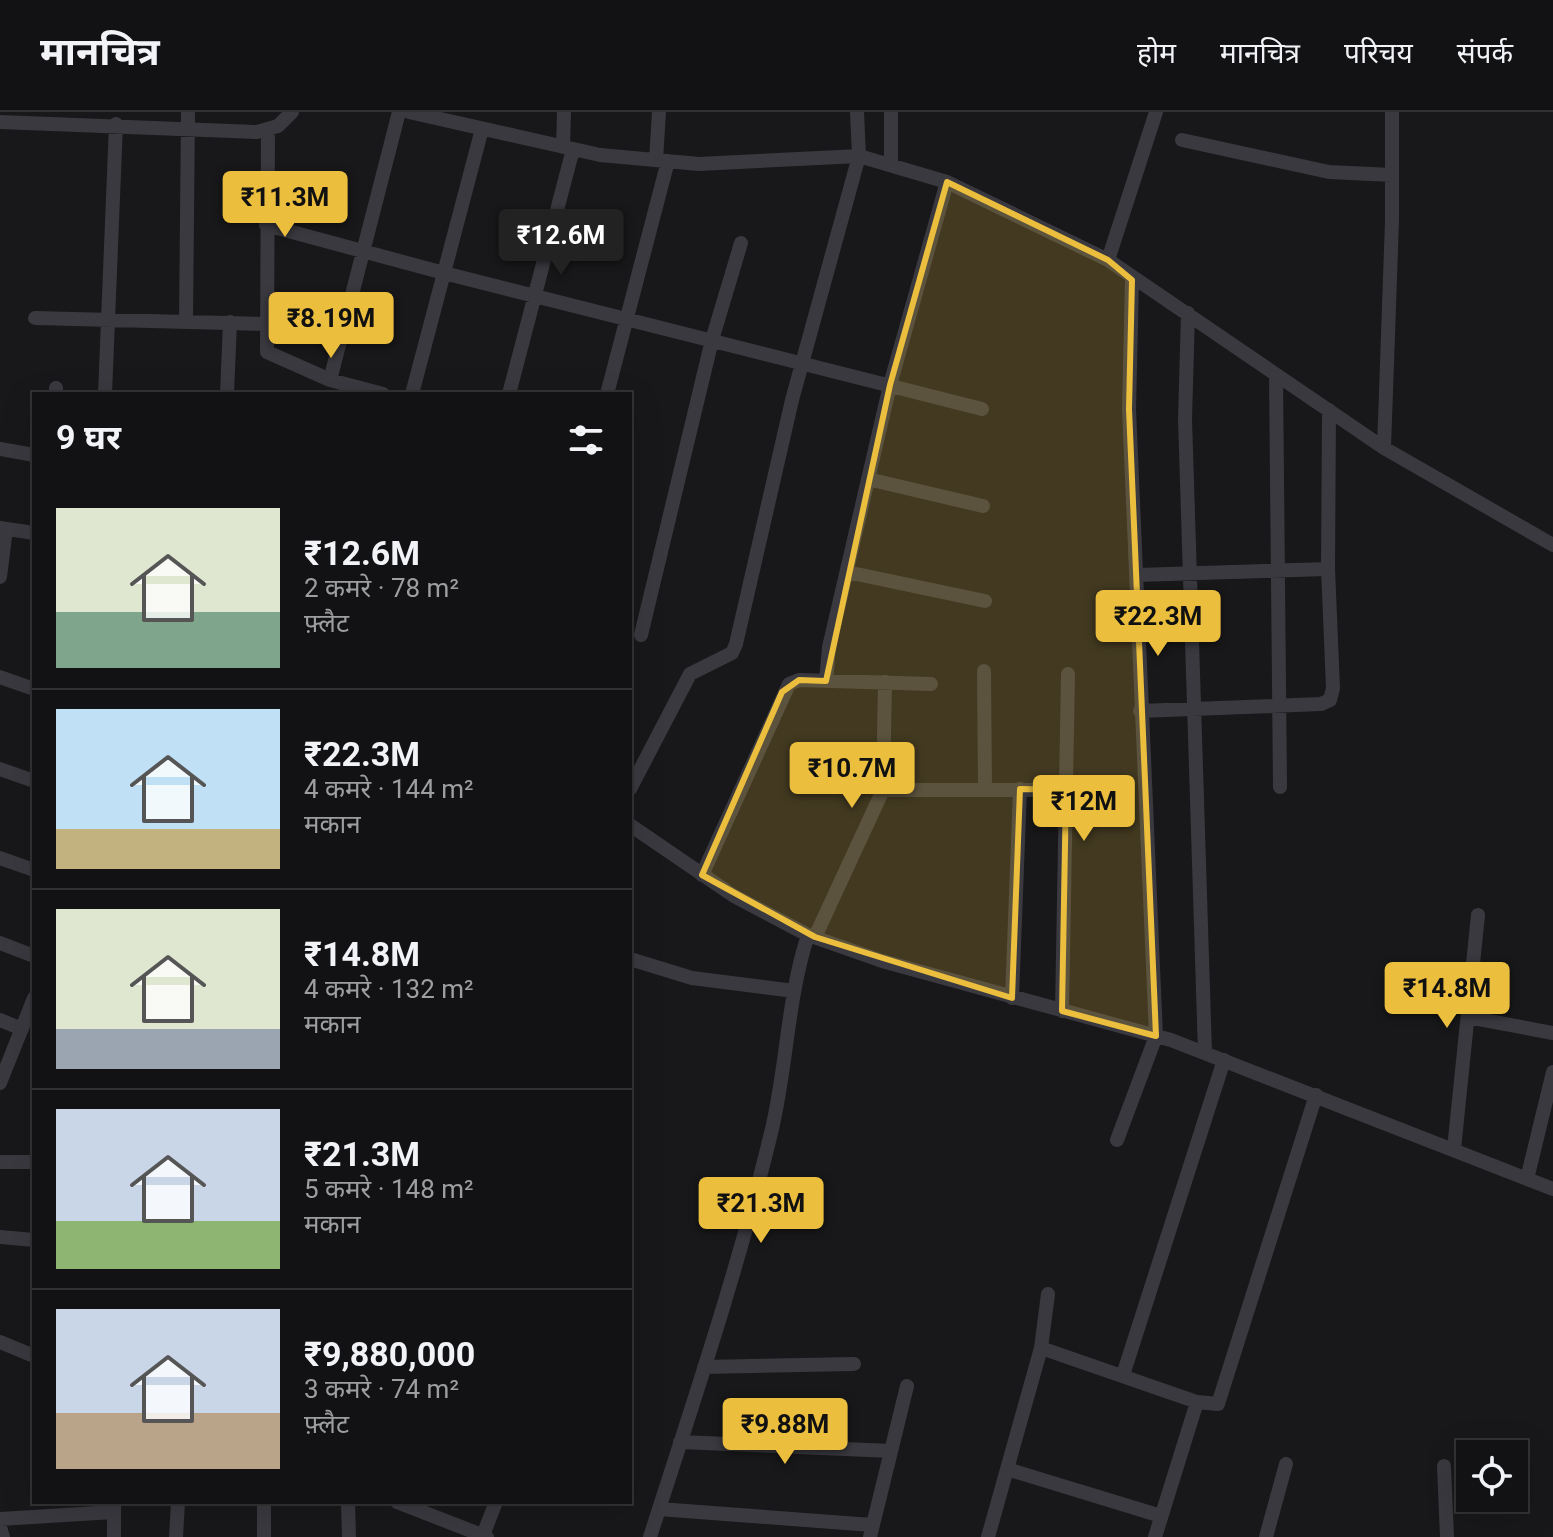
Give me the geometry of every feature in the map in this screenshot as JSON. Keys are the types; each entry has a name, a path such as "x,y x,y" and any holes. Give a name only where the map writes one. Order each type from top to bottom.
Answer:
{"street":[{"path":"0,122 25,117 188,119 268,130 292,112"},
{"path":"330,380 399,112"},
{"path":"409,112 464,119 482,129 568,148 662,161 699,164 859,156 947,182 1108,260 1132,280 1188,313 1384,448 1553,545"},
{"path":"510,392 536,297 568,148 564,112"},
{"path":"608,392 662,161 659,112"},
{"path":"632,785 690,674 732,653 736,644 802,363 859,156 857,112"},
{"path":"891,112 891,164"},
{"path":"1108,260 1156,112"},
{"path":"1384,448 1392,112"},
{"path":"186,321 188,119"},
{"path":"105,392 122,120"},
{"path":"413,392 482,129"},
{"path":"268,130 267,352 330,380 375,392"},
{"path":"1182,140 1329,172 1392,175"},
{"path":"826,681 829,647 890,385 947,182"},
{"path":"266,225 363,253 982,409"},
{"path":"641,635 712,340 741,243"},
{"path":"1117,1140 1156,1036 1129,409 1132,280"},
{"path":"1188,313 1185,419 1205,1053"},
{"path":"35,318 265,324"},
{"path":"227,392 230,322"},
{"path":"1276,375 1280,787"},
{"path":"1140,711 1321,704 1330,700 1333,688 1328,569 1329,410"},
{"path":"0,449 32,455"},
{"path":"868,479 983,506"},
{"path":"0,577 3,528 32,533"},
{"path":"1137,575 1328,569"},
{"path":"847,572 985,601"},
{"path":"984,671 985,789"},
{"path":"1062,1011 1068,674"},
{"path":"0,677 32,688"},
{"path":"702,875 782,692 789,684 799,680 931,684"},
{"path":"650,1537 704,1367 771,1131 794,991 811,936 883,790 885,682"},
{"path":"0,769 32,780"},
{"path":"1012,998 1020,789"},
{"path":"883,790 1066,790"},
{"path":"632,826 702,875 811,936 882,961 1156,1036 1316,1095 1553,1189"},
{"path":"0,858 32,869"},
{"path":"1454,1149 1478,915"},
{"path":"0,943 32,955"},
{"path":"632,960 692,978 794,991"},
{"path":"0,1082 32,1003"},
{"path":"1468,1017 1553,1033"},
{"path":"0,1020 22,1029"},
{"path":"1123,1375 1224,1060"},
{"path":"1527,1179 1553,1072"},
{"path":"1041,1348 1197,1402 1218,1404 1316,1095"},
{"path":"0,1162 32,1162"},
{"path":"0,1237 32,1240"},
{"path":"988,1537 1041,1348 1048,1294"},
{"path":"0,1342 32,1355"},
{"path":"704,1367 854,1364"},
{"path":"659,1509 871,1531 907,1386"},
{"path":"1155,1537 1197,1402"},
{"path":"680,1442 891,1451"},
{"path":"1266,1537 1286,1464"},
{"path":"1444,1466 1447,1537"},
{"path":"1007,1469 1161,1516"},
{"path":"176,1537 178,1504"},
{"path":"264,1504 264,1537"},
{"path":"348,1504 349,1537"},
{"path":"402,1504 485,1536 495,1504"},
{"path":"0,1519 114,1507 114,1537"},
{"path":"0,1527 3,1537"}],"highlighted area":[{"path":"947,182 1108,260 1132,280 1129,409 1156,1036 1062,1011 1066,790 1020,789 1012,998 815,937 702,875 782,692 799,680 826,681 890,385"}]}
